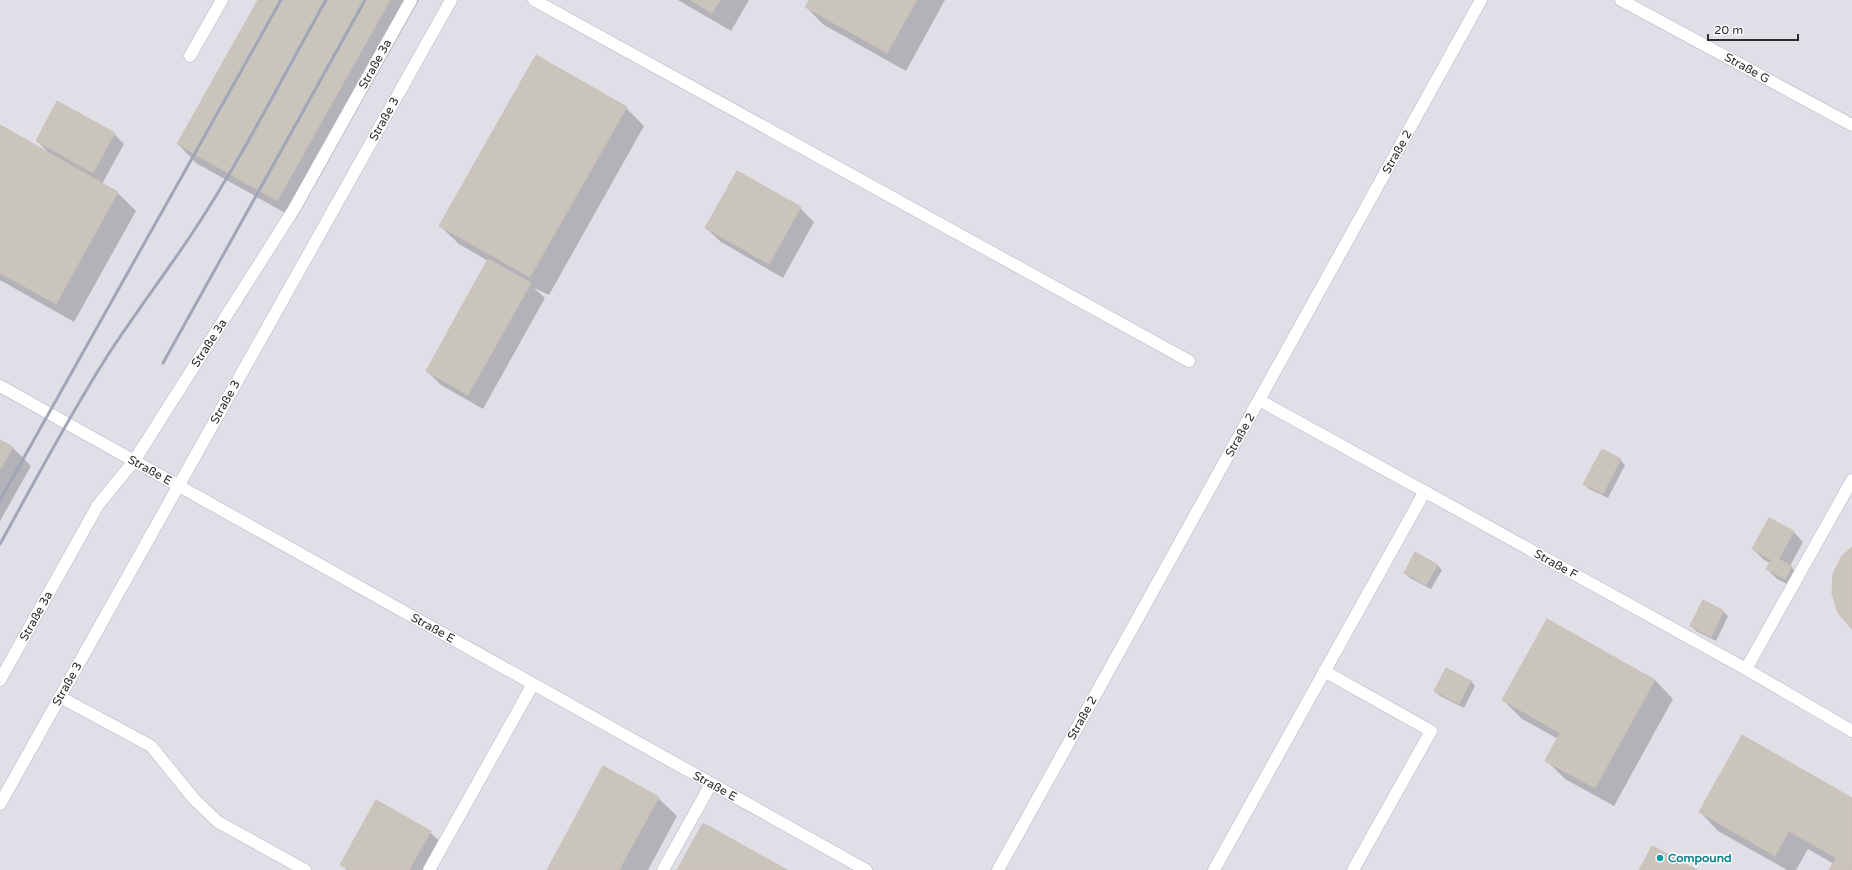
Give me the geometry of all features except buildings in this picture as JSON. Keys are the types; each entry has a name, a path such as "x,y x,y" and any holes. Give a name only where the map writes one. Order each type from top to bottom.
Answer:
{"lane":[{"path":"190,56 222,0"},
{"name":"Straße 3a","path":"0,680 98,505 134,461 294,209 411,0"},
{"name":"Straße 3","path":"0,804 451,0"},
{"path":"534,0 1189,361"},
{"name":"Straße 2","path":"998,870 1481,0"},
{"name":"Straße G","path":"1622,0 1852,125"},
{"name":"Straße E","path":"0,386 866,870"},
{"name":"Straße F","path":"1259,400 1746,669 1852,731"},
{"path":"1746,669 1852,480"},
{"path":"1214,870 1424,491"},
{"path":"1324,672 1431,731 1354,870"},
{"path":"429,870 533,684"},
{"path":"60,697 150,746 194,799 218,822 305,870"},
{"path":"663,870 711,784"}],"shaded area":[{"path":"0,0 1852,0 1852,870 0,870"}],"railway":[{"path":"0,500 281,0"},
{"path":"0,544 78,404 106,358 191,235 227,178 326,0"},
{"path":"163,363 365,0"}],"place":[{"name":"Compound","path":"1660,858"}]}
